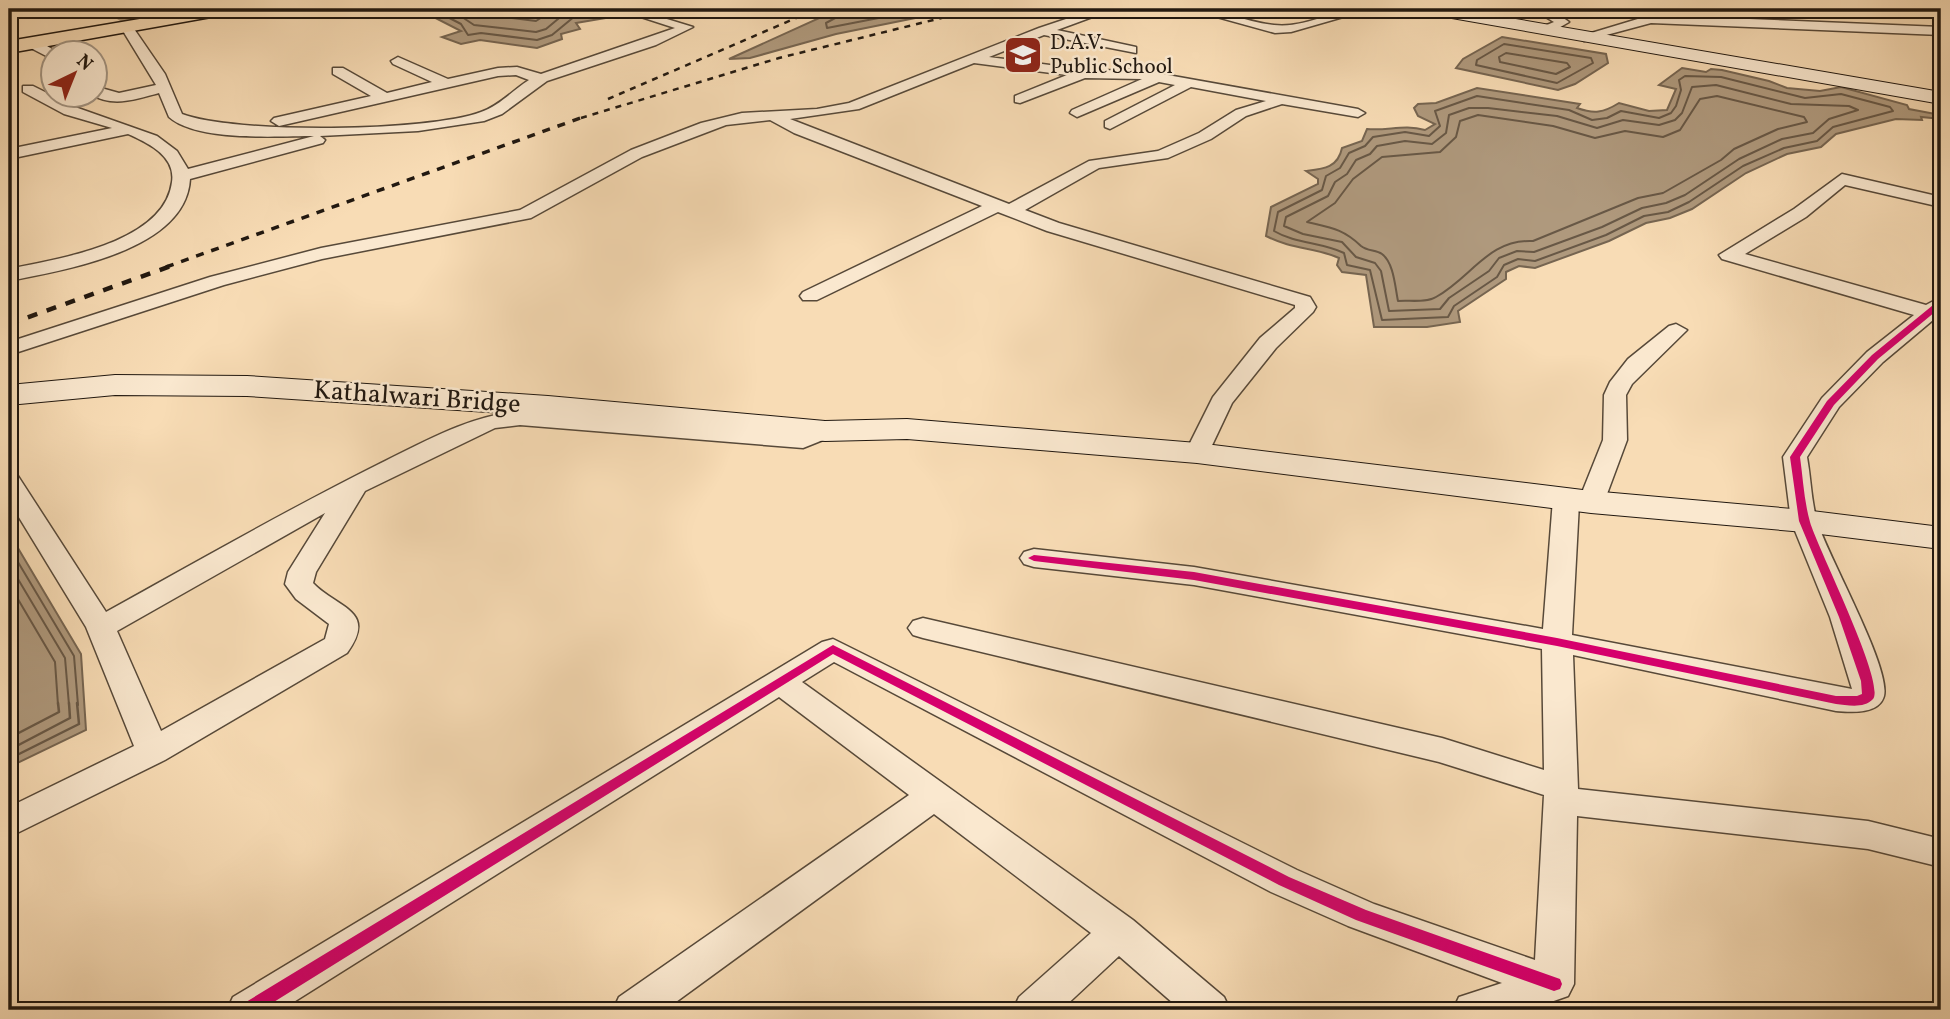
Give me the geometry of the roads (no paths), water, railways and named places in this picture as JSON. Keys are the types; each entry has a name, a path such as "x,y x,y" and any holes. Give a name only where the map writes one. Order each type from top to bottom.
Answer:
{"main road":[{"path":"9,47 228,9"},
{"path":"1429,9 1941,98"},
{"name":"Kathalwari Bridge","path":"9,395 115,385 247,386 548,407 825,431 907,429 1197,453 1578,500 1804,521 1941,538"}],"street":[{"path":"9,154 180,120 205,127 346,132 479,118 510,105 542,79 687,27 644,16 666,9"},
{"path":"1194,9 1275,29 1292,28 1365,9"},
{"path":"1546,30 1563,22 1548,13 1550,9"},
{"path":"1639,9 1656,13 1941,31"},
{"path":"1584,37 1656,13"},
{"path":"9,349 230,278 321,254 524,214 551,204 629,158 683,134 728,119 814,114 853,106 1042,31 1080,18 1106,17"},
{"path":"126,26 165,87 170,110 180,120"},
{"path":"1042,31 1131,50"},
{"path":"32,43 38,47"},
{"path":"970,58 1082,74 1128,73 1358,113"},
{"path":"398,61 445,83"},
{"path":"338,71 382,96"},
{"path":"243,129 382,96 512,71 542,79"},
{"path":"1020,99 1082,74"},
{"path":"1077,113 1156,77"},
{"path":"1110,124 1189,83"},
{"path":"108,97 165,87"},
{"path":"9,275 111,248 150,230 168,214 180,188 181,176 176,159 168,151 129,130 73,112 28,89"},
{"path":"810,296 1003,209 1095,164 1162,155 1205,136 1241,113 1268,106 1279,99"},
{"path":"775,117 799,130 1003,209 1149,258 1295,298 1306,304 1303,312 1268,343 1221,401 1197,453"},
{"path":"181,176 346,132"},
{"path":"1938,311 1729,255 1800,213 1842,179 1941,202"},
{"path":"1034,558 1194,576 1557,642 1836,700 1859,701 1868,696 1867,681 1845,617 1804,521 1795,457 1830,403 1875,357 1938,311"},
{"path":"1554,984 1561,794 1557,642 1578,500 1615,440 1615,395 1621,382 1636,364 1676,330"},
{"path":"9,388 135,377 292,380 800,419 825,431"},
{"path":"101,627 355,486 465,431 504,418 775,441 803,441 825,431"},
{"path":"9,481 101,627 153,751"},
{"path":"9,823 153,751 311,662 345,636 347,629 344,620 305,595 299,584 302,572 355,486"},
{"path":"923,628 1442,750 1561,794 1868,835 1941,853"},
{"path":"247,1010 833,649 1284,881 1361,915 1554,984"},
{"path":"780,682 1119,932 1210,1010"},
{"path":"633,1010 934,796"},
{"path":"1033,1010 1119,932"},
{"path":"1473,1010 1554,984"}],"water":[{"path":"418,9 659,9 576,23 580,29 561,34 562,39 537,48 480,40 461,44 442,37 461,31"},
{"path":"839,9 960,9 836,34 750,58 729,59"},
{"path":"1502,37 1606,54 1608,63 1575,84 1558,90 1456,68 1463,59"},
{"path":"1682,68 1706,72 1711,69 1722,70 1787,88 1820,91 1841,87 1907,105 1909,109 1941,115 1941,119 1896,119 1836,134 1821,147 1787,154 1746,173 1692,209 1670,218 1646,223 1609,241 1535,268 1519,266 1506,272 1506,279 1458,311 1460,322 1427,327 1374,327 1366,275 1342,272 1337,265 1339,258 1330,254 1285,244 1266,236 1271,207 1318,184 1318,179 1306,171 1333,164 1342,148 1362,141 1367,129 1425,130 1435,124 1418,116 1414,108 1418,104 1436,103 1477,88 1580,104 1577,108 1588,111 1603,111 1619,103 1649,111 1667,110 1676,89 1659,85"},
{"path":"9,533 81,654 86,730 9,767"}],"waterway":[{"path":"122,19 181,9"}],"railway":[{"path":"608,99 817,9"},
{"path":"581,118 779,58 978,9"},
{"path":"166,267 586,116"},
{"path":"9,324 171,266"}],"place":[{"name":"D.A.V. Public School","path":"1023,55"}]}
